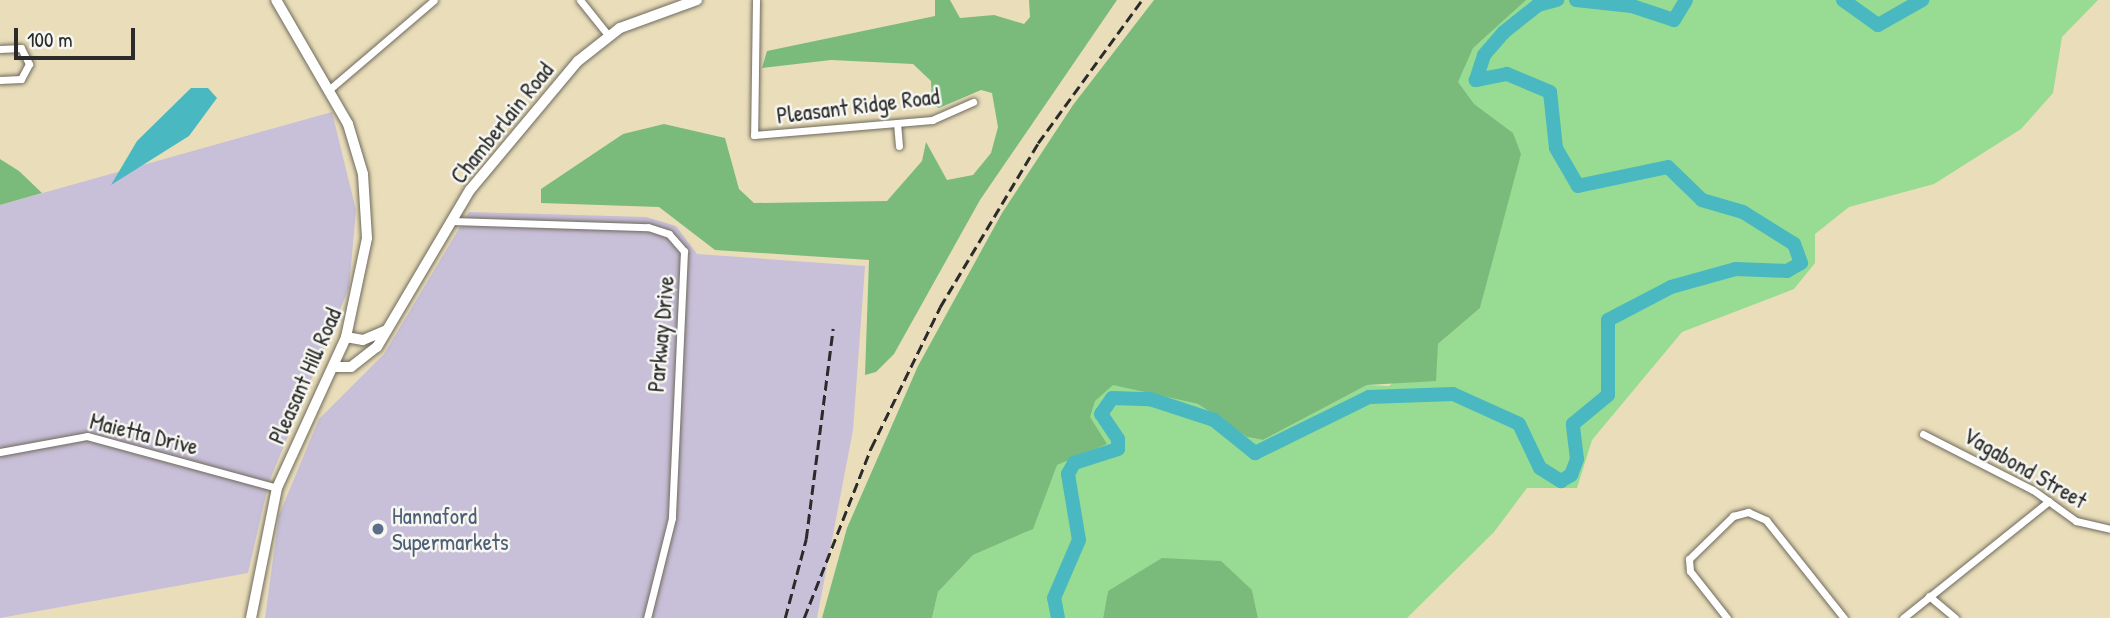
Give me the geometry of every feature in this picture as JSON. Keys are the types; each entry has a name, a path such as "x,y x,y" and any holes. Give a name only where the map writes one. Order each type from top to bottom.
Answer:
{"street":[{"name":"Pleasant Hill Road","path":"251,618 277,488 346,337 363,280 367,217 356,149 331,88 276,0"},
{"path":"331,88 435,0"},
{"path":"580,0 608,35"},
{"name":"Chamberlain Road","path":"333,367 358,362 390,328 452,221 511,138 608,35 697,0"},
{"name":"Pleasant Ridge Road","path":"756,0 754,135 946,117 973,102"},
{"path":"0,49 21,48 29,64 21,79 0,80"},
{"path":"897,123 899,146"},
{"name":"Parkway Drive","path":"452,221 648,227 669,234 684,251 672,518 647,618"},
{"path":"346,337 363,340 390,328"},
{"name":"Vagabond Street","path":"1923,434 2049,501 2076,522 2110,529"},
{"name":"Maietta Drive","path":"0,452 87,436 277,488"},
{"path":"1903,618 2049,501"},
{"path":"1727,618 1690,571 1689,559 1734,516 1748,512 1766,520 1844,618"},
{"path":"1929,596 1955,618"}],"shaded area":[{"path":"332,112 356,210 349,288 269,482 248,573 0,618 0,205"},
{"path":"469,212 646,217 676,226 697,254 865,266 853,430 817,618 265,618 279,515 319,419 384,354"}],"green space":[{"path":"935,0 950,0 960,18 994,15 1024,24 1030,17 1029,0 1117,0 980,200 894,354 876,372 865,375 869,260 715,250 659,207 541,203 541,189 623,134 664,124 725,138 739,189 754,203 887,201 922,161 926,142 947,180 973,175 991,153 998,127 992,93 981,90 939,108 932,105 931,81 913,64 831,60 762,68 767,51 935,16"},
{"path":"1154,0 1526,0 1473,48 1458,82 1474,104 1513,133 1521,154 1480,308 1438,344 1436,381 1367,385 1263,440 1247,437 1198,404 1113,385 1095,401 1090,417 1107,444 1057,465 1033,529 973,555 938,592 932,618 822,618 847,528 918,366 1002,213 1073,105"},
{"path":"1472,0 2098,0 2062,37 2053,93 2021,129 1934,184 1849,207 1815,234 1815,263 1794,289 1682,332 1592,440 1577,488 1527,488 1494,532 1407,618 1258,618 1252,590 1108,591 1103,618 932,618 938,592 973,555 1026,532 1084,378 1198,404 1247,437 1263,440 1367,385 1389,386 1480,308 1497,241 1457,82"},
{"path":"0,159 19,171 42,193 0,205"},
{"path":"1162,558 1221,561 1252,590 1258,618 1103,618 1108,591"}],"water":[{"path":"191,88 208,88 217,98 189,136 111,185 137,141"}],"waterway":[{"path":"1058,618 1054,598 1079,540 1068,474 1074,463 1118,449 1118,439 1101,414 1112,398 1150,399 1214,420 1255,453 1369,397 1453,394 1519,424 1540,468 1561,481 1571,475 1577,459 1573,424 1608,395 1608,320 1671,287 1736,269 1787,271 1801,263 1794,244 1743,212 1702,200 1668,167 1578,186 1556,148 1550,92 1507,74 1476,80 1484,55 1504,32 1538,5 1557,0"},
{"path":"1576,0 1632,6 1674,20 1686,0"},
{"path":"1843,0 1878,25 1922,0"}],"railway":[{"path":"804,618 871,448 940,307 1038,143 1142,0"},
{"path":"785,618 806,539 833,329"}],"place":[{"name":"Hannaford Supermarkets","path":"378,529"}]}
